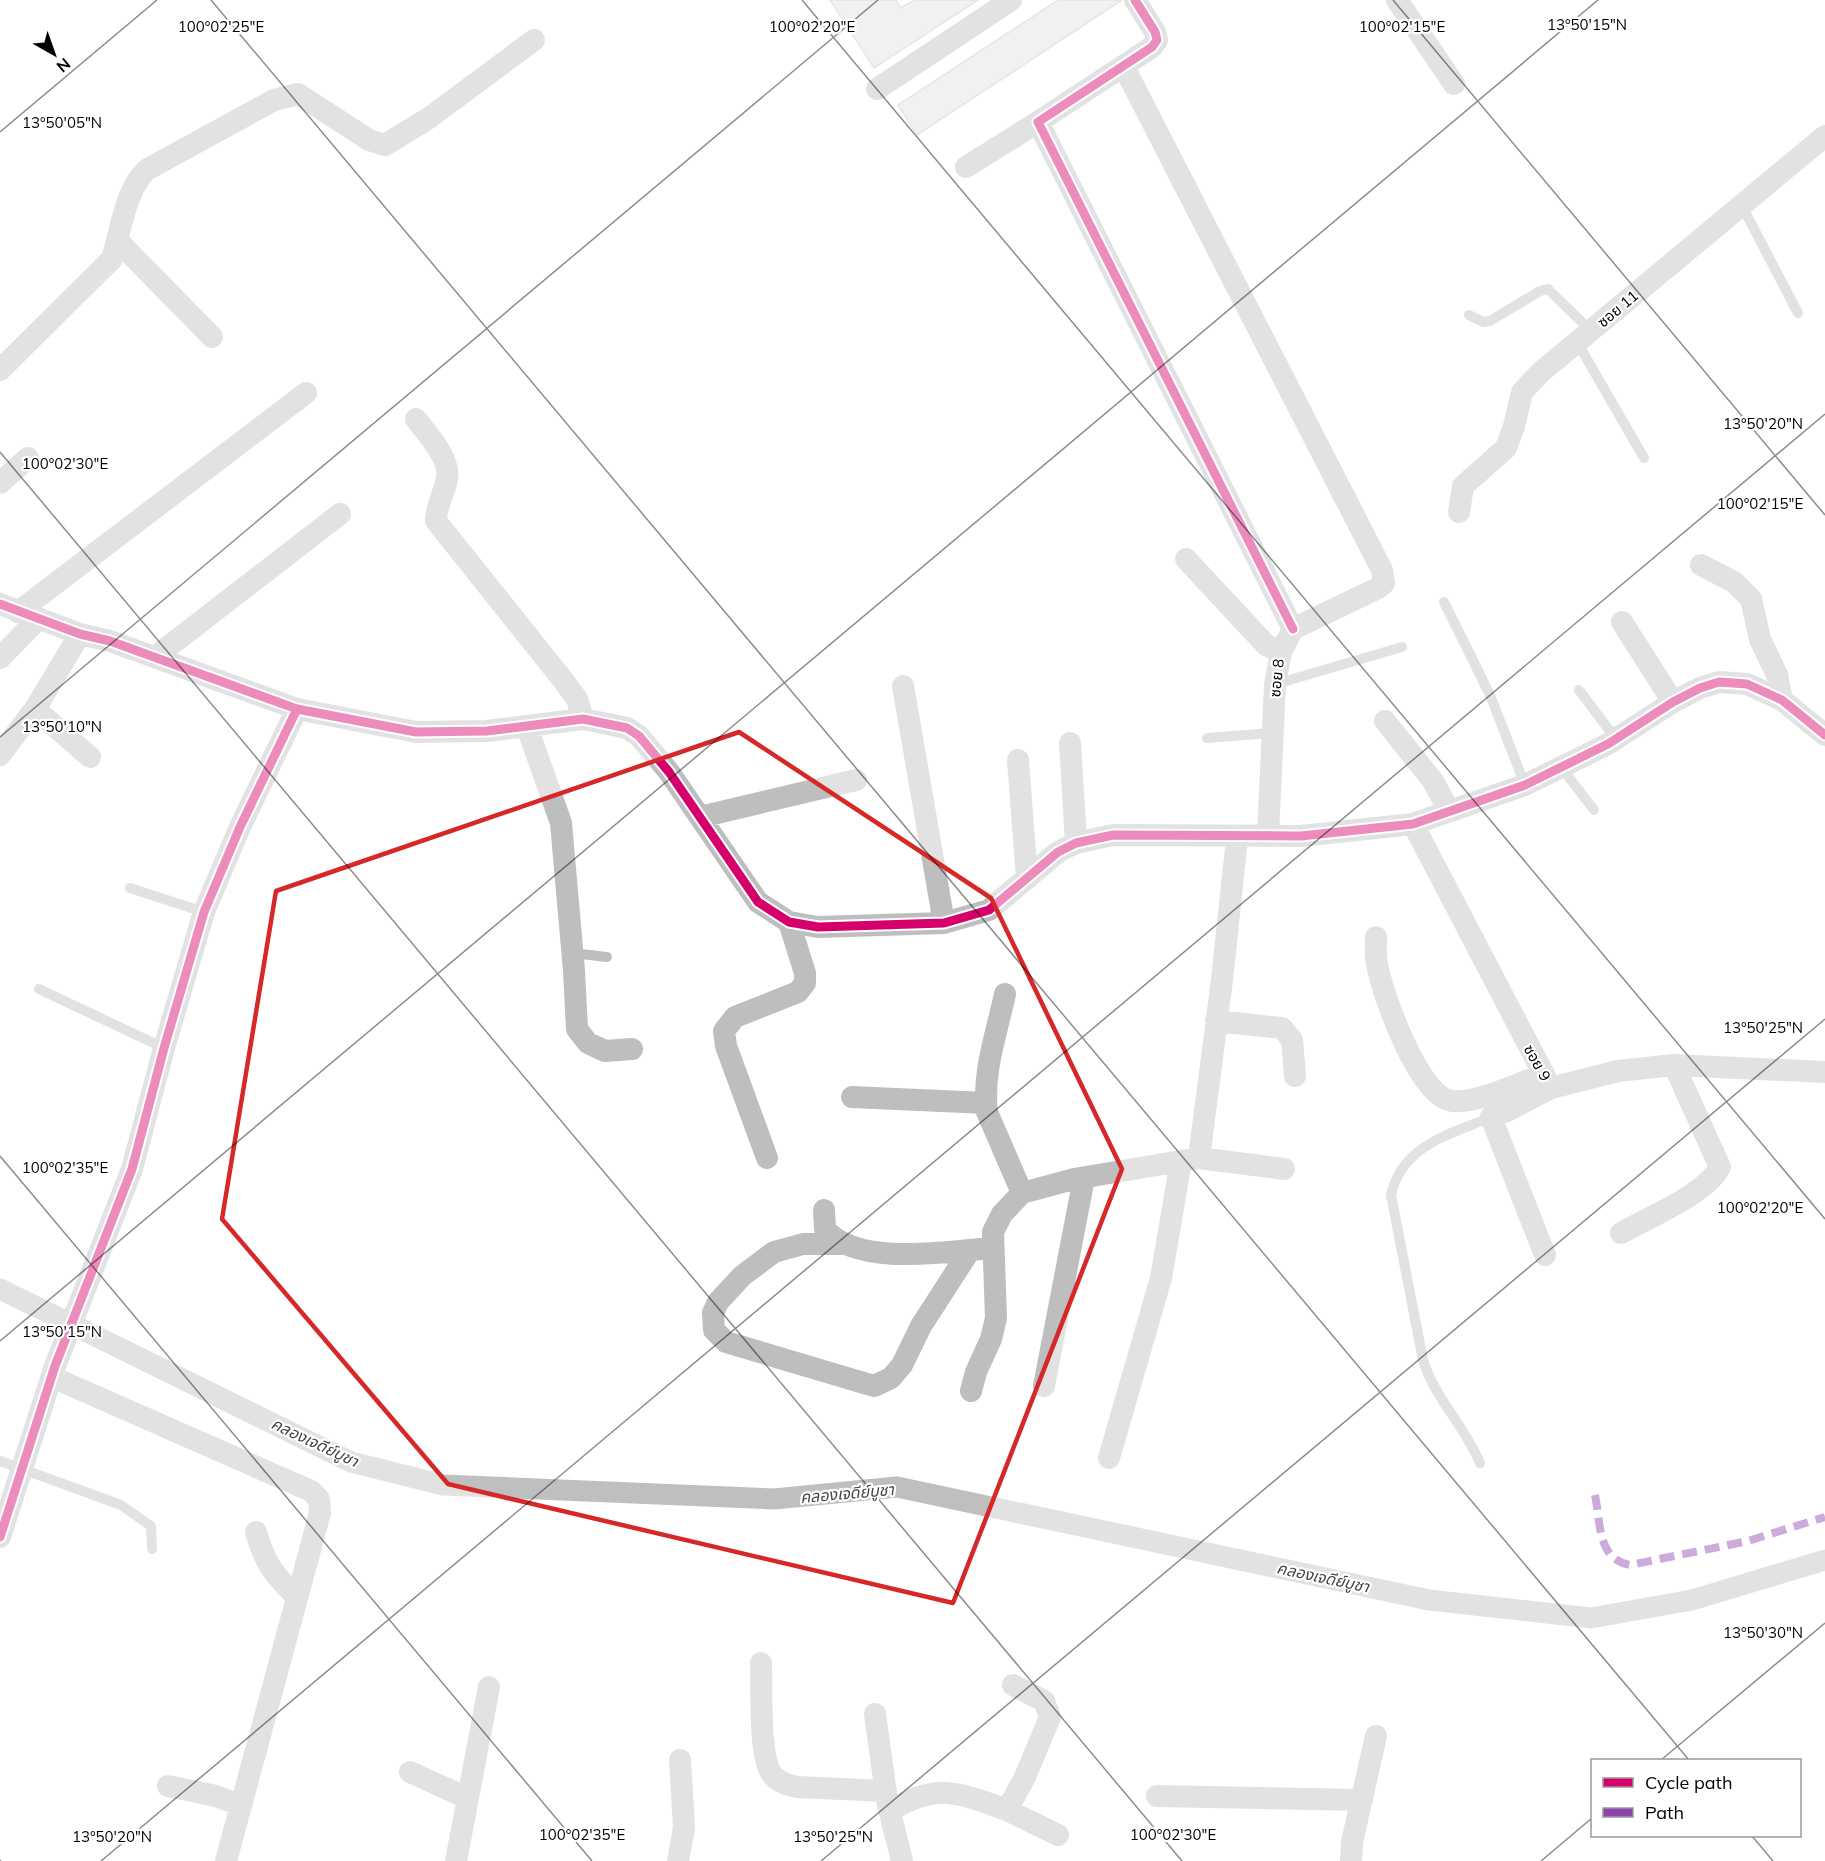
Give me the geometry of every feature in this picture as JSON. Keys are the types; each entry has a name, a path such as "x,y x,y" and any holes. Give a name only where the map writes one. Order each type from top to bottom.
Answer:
{"street":[{"path":"877,89 1011,0"},
{"path":"966,167 1152,47 1157,40 1155,32 1135,0"},
{"path":"1397,0 1454,84"},
{"path":"0,370 112,259 118,241 121,217 144,172 274,100 298,94 369,140 385,145 429,118 534,40"},
{"path":"1124,67 1382,570 1384,583 1378,588 1293,629 1281,652"},
{"path":"1038,122 1293,629"},
{"name":"ซอย 11","path":"1459,512 1463,486 1506,448 1522,392 1541,372 1825,136"},
{"path":"118,241 212,337"},
{"path":"0,658 19,611 306,393"},
{"path":"416,419 442,457 446,468 447,477 436,509 436,521 563,680 577,699 583,719"},
{"path":"0,483 28,458"},
{"path":"155,657 340,514"},
{"name":"ซอย 8","path":"1186,560 1266,645 1281,652 1275,684 1268,836"},
{"path":"1701,565 1734,582 1751,599 1760,639 1777,675 1782,700"},
{"path":"19,611 80,634 110,641 297,709 416,732 487,731 583,719 627,728 639,736 669,772 758,902 789,921 818,927 944,923 989,910 1058,852 1076,843 1113,835 1237,838 1301,836 1413,824 1526,785 1616,739 1673,702 1700,688 1719,682 1748,684 1782,700 1825,735"},
{"path":"1622,622 1673,702"},
{"path":"0,754 35,709 80,634"},
{"path":"903,686 944,923"},
{"path":"35,709 90,757"},
{"path":"0,1537 11,1464 53,1372 132,1169 164,1048 204,912 240,826 297,709"},
{"path":"1385,721 1432,781 1449,811"},
{"path":"527,727 561,823 573,953 577,1029 588,1043 605,1052 633,1049"},
{"path":"1070,743 1076,843"},
{"path":"1018,760 1027,879"},
{"path":"700,817 856,780"},
{"name":"ซอย 9","path":"1413,824 1548,1081 1674,1065 1825,1072"},
{"path":"1109,1458 1161,1278 1190,1159 1216,1020 1237,838"},
{"path":"768,1158 726,1046 724,1031 735,1017 798,992 805,983 805,973 789,921"},
{"path":"1376,937 1377,964 1396,1028 1412,1060 1437,1094 1450,1101 1473,1099 1548,1081"},
{"path":"1005,994 986,1080 986,1102 987,1112 1022,1194"},
{"path":"1216,1020 1282,1028 1292,1040 1294,1076"},
{"path":"1621,1233 1696,1191 1716,1175 1720,1167 1674,1065"},
{"path":"1545,1255 1491,1117 1505,1112 1548,1081"},
{"path":"852,1097 986,1102"},
{"path":"971,1391 976,1372 991,1339 996,1318 993,1232 1002,1214 1022,1194 1083,1178 1190,1159 1284,1169"},
{"path":"1044,1386 1083,1178"},
{"path":"824,1210 825,1229 842,1244"},
{"path":"970,1250 921,1326 902,1365 891,1378 874,1386 726,1342 714,1330 713,1313 717,1302 742,1275 774,1252 802,1244 842,1244 906,1254 993,1247"},
{"path":"53,1372 311,1491 319,1499 320,1513 226,1861"},
{"path":"256,1532 264,1558 275,1576 296,1596"},
{"path":"761,1663 764,1753 770,1773 783,1784 888,1801 932,1792 970,1797 1007,1810 1058,1835"},
{"path":"1007,1810 1026,1777 1050,1717 1044,1701 1013,1685"},
{"path":"456,1861 489,1687"},
{"path":"875,1714 888,1801 902,1861"},
{"path":"1351,1861 1352,1842 1376,1736"},
{"path":"678,1861 684,1828 680,1760"},
{"path":"410,1772 468,1798"},
{"path":"168,1786 216,1796 240,1805"},
{"path":"1157,1796 1362,1800"}],"lane":[{"path":"1742,206 1798,313"},
{"path":"1469,315 1483,322 1490,321 1540,291 1548,289 1584,336 1644,458"},
{"path":"1444,602 1490,695 1526,785"},
{"path":"1275,684 1402,647"},
{"path":"1579,690 1616,739"},
{"path":"1207,738 1273,733"},
{"path":"1561,767 1594,810"},
{"path":"130,888 204,912"},
{"path":"573,953 607,957"},
{"path":"39,989 164,1048"},
{"path":"1480,1463 1465,1431 1445,1407 1429,1379 1423,1360 1391,1195 1395,1177 1408,1158 1431,1143 1491,1117"},
{"path":"11,1464 122,1505 151,1526 152,1549"}],"highlighted area":[{"path":"739,732 991,898 1122,1169 953,1603 448,1484 222,1219 276,891"}],"building":[{"path":"830,0 896,0 901,8 914,0 978,0 874,68"},
{"path":"1058,0 1122,0 917,135 898,105"}],"waterway":[{"name":"คลองเจดีย์บูชา","path":"0,1289 351,1462 443,1485 774,1499 897,1487 1429,1600 1591,1618 1692,1600 1825,1560"}],"marked path":[{"path":"1595,1495 1602,1539 1606,1548 1611,1556 1630,1565 1748,1541 1825,1517"}],"cycle path":[{"path":"1135,0 1155,32 1157,40 1152,47 1038,122 1293,629"},
{"path":"0,604 297,709 416,732 487,731 583,719 627,728 639,736 669,772 758,902 789,922 818,927 944,923 989,910 1058,852 1076,843 1113,835 1301,836 1413,824 1525,785 1608,744 1673,702 1700,688 1719,682 1747,684 1782,700 1825,735"},
{"path":"0,1537 55,1366 132,1169 164,1048 204,912 240,827 297,709"}]}
